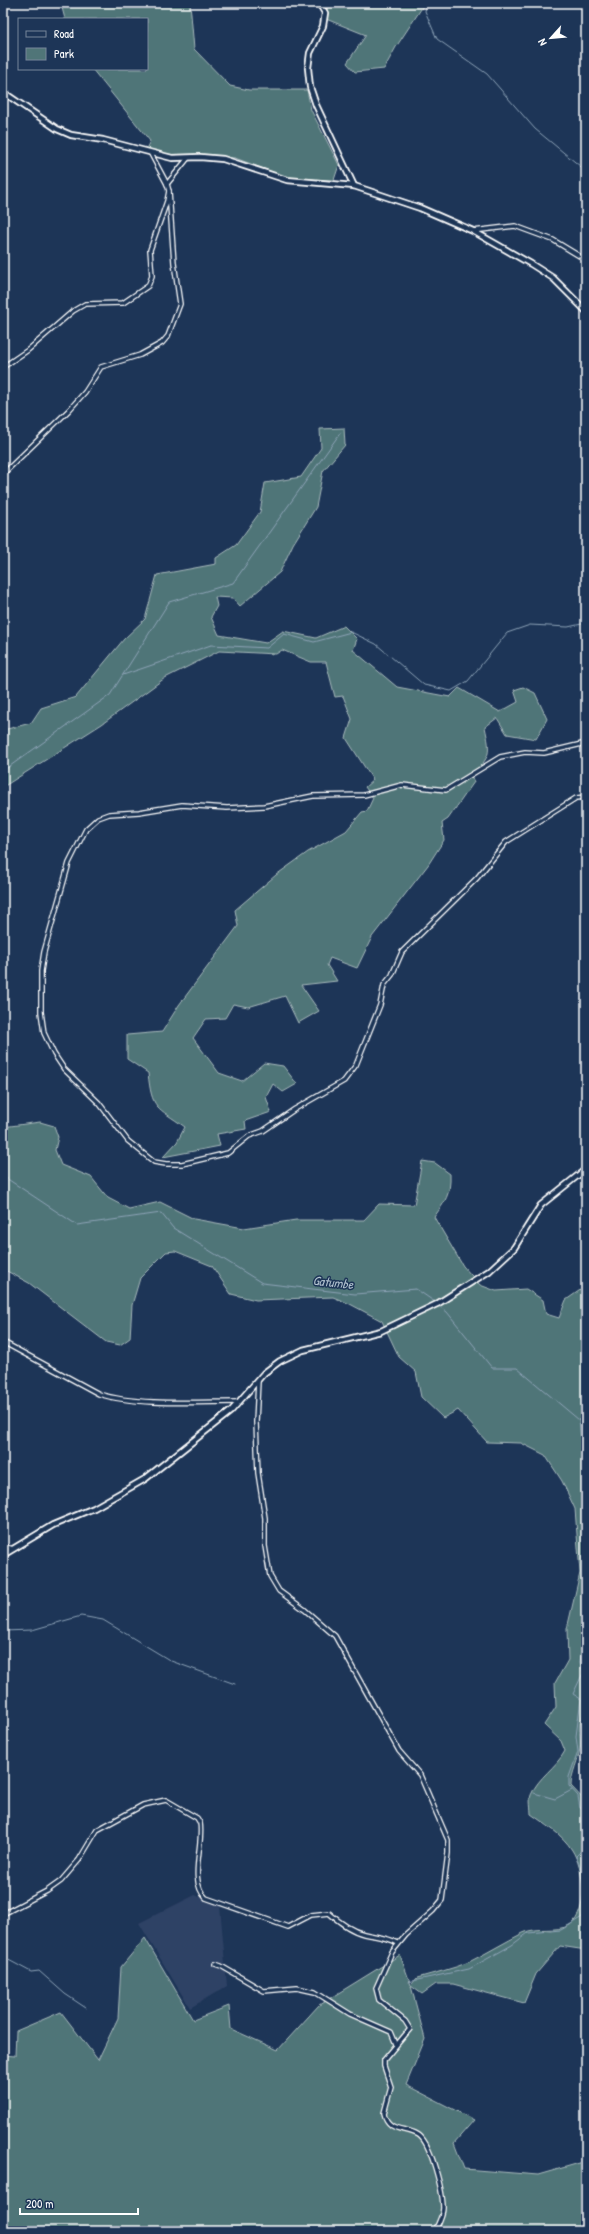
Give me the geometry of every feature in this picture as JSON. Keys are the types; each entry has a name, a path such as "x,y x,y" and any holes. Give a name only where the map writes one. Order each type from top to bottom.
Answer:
{"main road":[{"path":"319,3 325,14 323,26 310,53 308,68 310,87 316,105 354,186"},
{"path":"3,92 64,133 80,138 103,140 150,154 172,158 208,157 229,160 287,180 354,186 420,208 473,231 554,278 586,310"},
{"path":"3,1555 53,1525 94,1508 135,1486 240,1402 271,1368 288,1356 303,1350 381,1331 437,1304 489,1271 514,1248 541,1205 586,1169"}],"street":[{"path":"3,474 69,410 85,392 101,368 140,355 162,343 168,336 180,304 174,263 167,184 150,154"},
{"path":"167,184 188,158"},
{"path":"3,368 28,350 77,308 91,304 123,304 146,289 152,276 150,250 167,201 168,191"},
{"path":"473,231 516,226 553,240 586,260"},
{"path":"586,743 544,753 525,752 500,757 446,790 402,786 364,795 313,796 264,806 227,808 182,805 139,812 109,814 98,818 86,830 69,863 44,952 41,971 41,1012 44,1033 54,1054 64,1069 100,1103 136,1150 154,1162 182,1164 228,1153 244,1139 263,1131 295,1109 344,1081 356,1065 380,1005 384,985 392,975 402,952 477,878 506,842 576,798 586,797"},
{"path":"3,1342 99,1394 110,1397 142,1401 240,1402"},
{"path":"258,1381 256,1422 258,1473 265,1518 265,1546 270,1576 279,1591 305,1610 335,1636 399,1751 420,1776 448,1840 448,1853 442,1900 433,1911 398,1943 392,1952 376,1988 379,2000 410,2026 408,2033 396,2044 384,2060 384,2066 391,2087 384,2114 390,2125 400,2130 418,2134 426,2143 436,2171 443,2209 435,2231"},
{"path":"3,1546 13,1549"},
{"path":"3,1914 58,1884 79,1860 98,1830 143,1805 166,1800 197,1818 200,1823 198,1881 201,1893 206,1898 288,1927 311,1915 329,1913 342,1924 353,1930 365,1934 383,1936 398,1943"},
{"path":"215,1964 264,1991 298,1988 315,1992 350,2014 391,2032 396,2044"}],"shaded area":[{"path":"195,1895 220,1906 227,1986 190,2008 139,1923"}],"green space":[{"path":"190,3 194,49 230,86 249,90 307,90 311,110 339,165 334,180 288,178 235,158 165,154 146,149 150,141 93,70 148,70 148,18 65,18 61,4"},
{"path":"326,3 425,3 396,47 384,69 355,72 347,63 366,35 326,19 328,4"},
{"path":"344,428 345,445 323,471 316,507 293,544 280,572 240,606 233,598 215,597 217,606 211,617 219,635 266,643 283,631 316,638 344,626 357,639 353,650 397,687 450,697 459,688 500,712 518,702 514,690 523,687 535,693 547,719 536,739 507,734 497,718 485,727 488,743 488,754 486,759 471,776 474,782 448,819 442,823 444,840 428,865 372,937 357,968 330,958 327,965 337,981 301,985 319,1011 298,1023 285,996 248,1007 233,1004 225,1018 206,1019 193,1038 219,1073 242,1081 264,1063 283,1066 297,1084 283,1092 273,1084 266,1097 271,1112 245,1121 246,1129 217,1134 220,1146 163,1157 177,1142 185,1127 157,1106 151,1094 148,1073 127,1059 127,1035 162,1032 179,1005 238,926 235,910 276,875 308,852 346,831 362,812 367,811 373,798 365,787 373,780 346,738 352,719 343,696 335,697 326,662 311,662 282,650 276,654 219,651 165,678 102,724 3,787 3,730 31,723 41,708 76,697 124,639 145,619 157,575 216,564 216,558 236,545 260,512 265,483 301,477 321,448 320,429"},
{"path":"40,1122 54,1126 58,1137 55,1150 61,1165 91,1177 108,1198 129,1209 160,1202 194,1219 244,1228 296,1220 364,1220 379,1204 414,1205 422,1161 435,1163 450,1174 450,1181 446,1197 434,1217 463,1266 480,1285 496,1291 526,1289 543,1300 546,1314 559,1318 566,1300 586,1286 586,1711 580,1724 579,1752 572,1776 571,1786 586,1802 586,1950 560,1946 536,1974 524,2003 453,1984 436,1984 422,1994 411,1986 425,2039 406,2085 474,2120 454,2143 464,2169 538,2175 583,2162 586,2170 586,2231 3,2231 3,2055 15,2056 16,2031 61,2012 98,2060 118,2018 121,1967 145,1938 193,2020 229,2006 231,2029 278,2050 319,2005 400,1955 411,1985 417,1978 469,1962 528,1931 558,1929 570,1925 576,1919 580,1910 583,1889 582,1878 572,1850 564,1839 531,1814 530,1797 534,1789 542,1778 557,1763 565,1751 561,1741 544,1725 556,1707 555,1683 568,1660 567,1629 580,1573 575,1509 562,1481 545,1455 521,1443 487,1442 458,1410 443,1418 421,1397 416,1372 399,1357 382,1321 333,1297 256,1300 231,1294 212,1266 175,1251 166,1252 140,1278 132,1305 130,1338 120,1345 106,1342 29,1283 3,1269 3,1127"}],"waterway":[{"path":"427,3 425,11 437,39 487,74 535,129 586,171"},
{"path":"3,771 110,695 169,602 233,583 341,432"},
{"path":"123,675 211,645 267,648 284,634 314,642 351,632 376,644 424,685 451,691 468,681 507,633 530,625 568,627 586,623"},
{"name":"Gatumbe","path":"3,1176 77,1225 161,1213 173,1228 262,1283 355,1294 416,1289 435,1302"},
{"name":"Gatumbe","path":"439,1306 447,1312 492,1368 517,1368 579,1420 586,1487"},
{"path":"3,1631 32,1630 81,1616 103,1620 171,1661 235,1684"},
{"name":"Gatumbe","path":"586,1622 580,1662 583,1673 573,1694 581,1699 576,1736 578,1752 569,1777 569,1786 578,1796 580,1808 586,1809"},
{"path":"534,1793 555,1799 572,1790"},
{"path":"586,1843 580,1852 586,1861"},
{"path":"580,1852 576,1856 586,1882 586,1891"},
{"path":"408,1982 469,1969 512,1945 528,1933 561,1930 582,1917 586,1902"},
{"path":"3,1957 31,1972 39,1971 65,1994 86,2008"}]}
